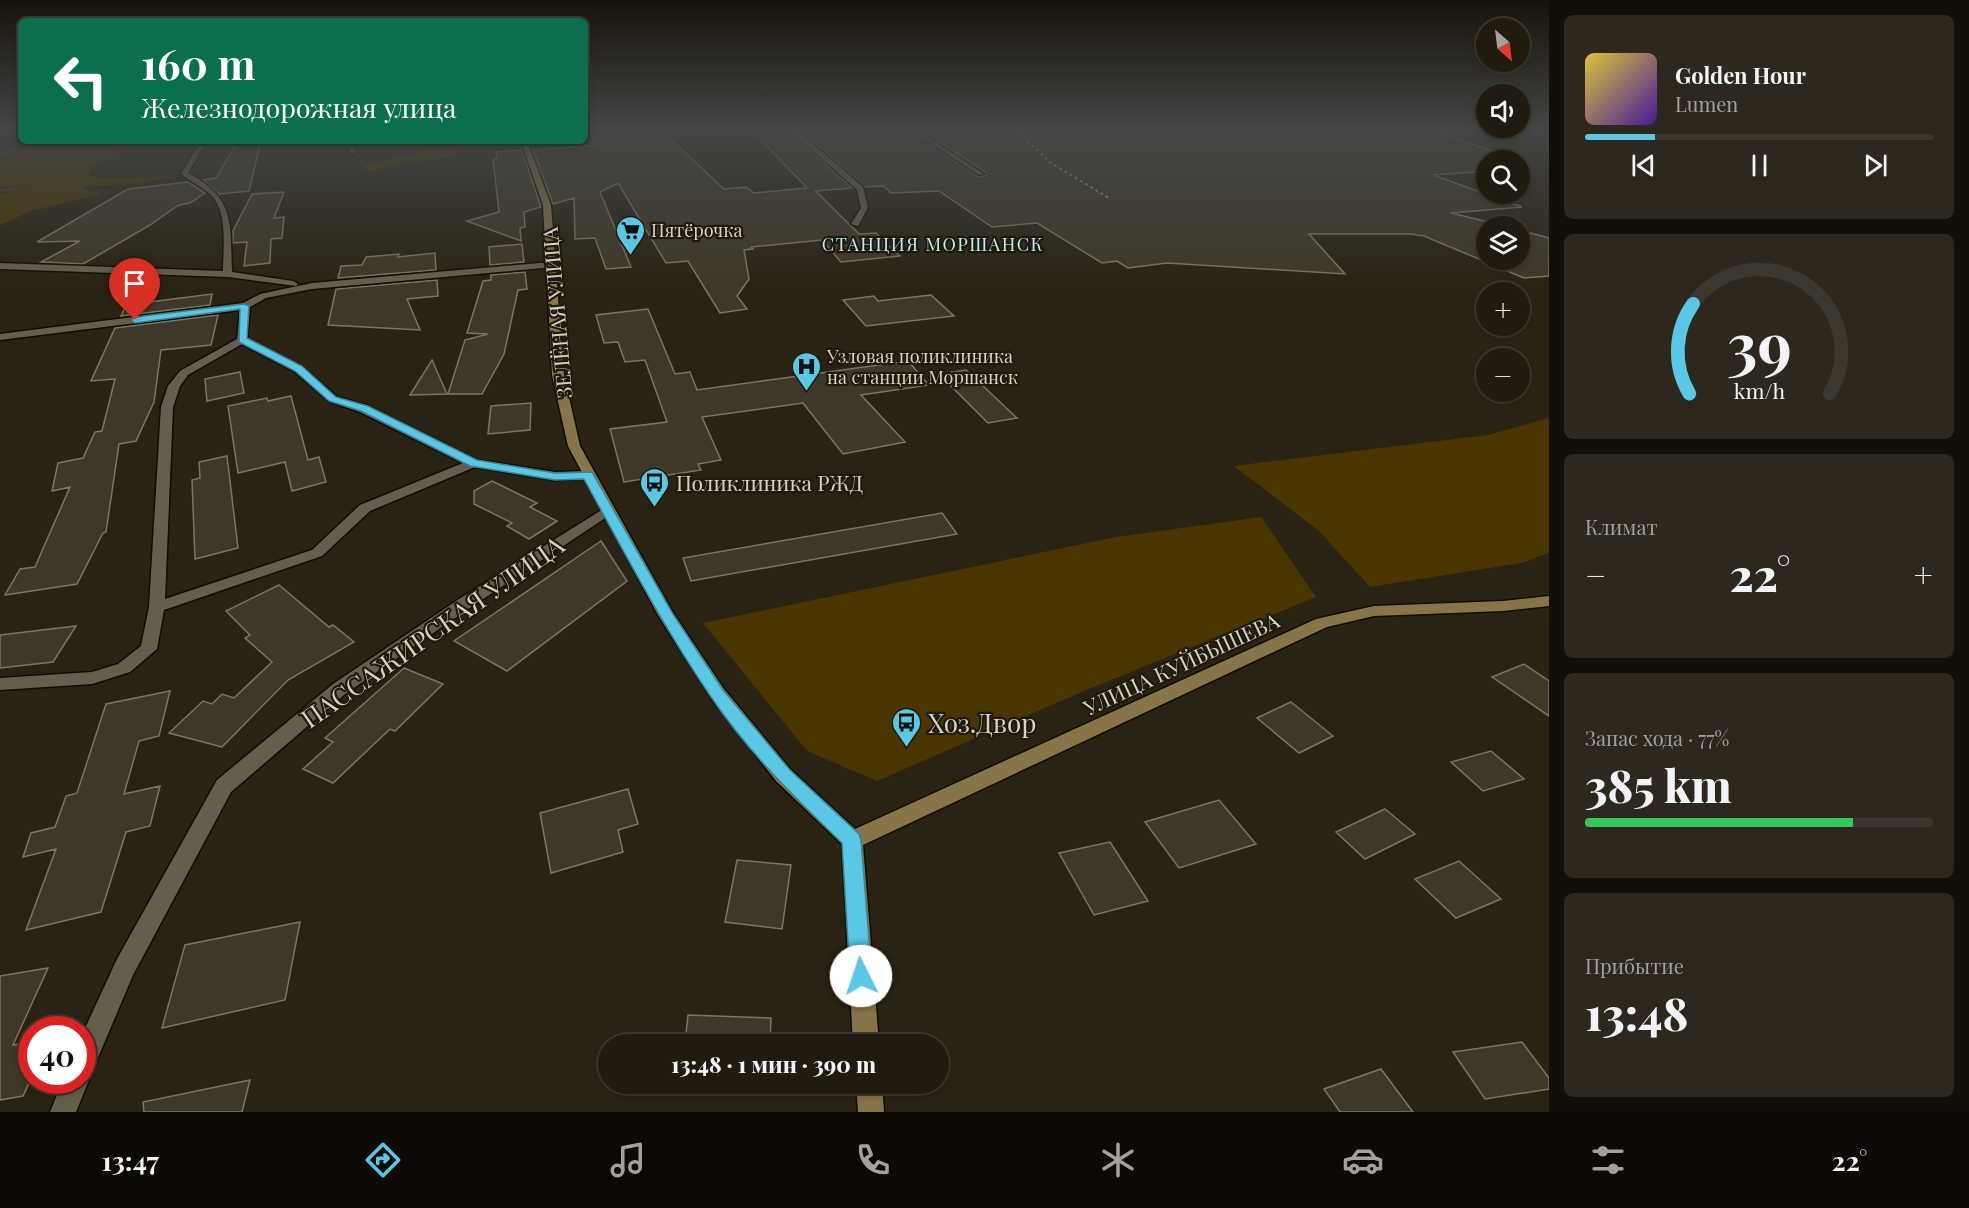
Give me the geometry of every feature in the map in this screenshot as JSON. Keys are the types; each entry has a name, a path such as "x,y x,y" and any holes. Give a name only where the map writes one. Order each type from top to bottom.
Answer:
{"street":[{"path":"198,181 219,200 223,217 228,274"},
{"name":"ЗЕЛЁНАЯ УЛИЦА","path":"538,181 547,205 558,375 574,446 666,615 717,694 783,775 852,840"},
{"path":"851,181 860,189 866,201 865,212 855,224"},
{"path":"0,337 244,306 263,296 312,286 551,265"},
{"path":"0,266 228,274 312,286"},
{"path":"242,340 244,306"},
{"path":"242,340 298,369 333,399 364,409 474,463 555,477 588,475"},
{"path":"0,685 92,678 124,668 149,649 157,607 167,407 174,386 184,373 242,340"},
{"path":"157,607 317,553 365,508 474,463"},
{"name":"ПАССАЖИРСКАЯ УЛИЦА","path":"96,1032 124,967 224,786 339,689 608,510"},
{"name":"УЛИЦА КУЙБЫШЕВА","path":"852,840 1322,623 1374,611 1503,606 1549,601"},
{"path":"852,840 865,1034"},
{"path":"63,1112 70,1094"},
{"path":"870,1094 871,1112"}],"shaded area":[{"path":"0,181 151,181 84,186 85,190 102,194 31,211 0,225 0,194 28,190 0,192 0,189 28,185 0,187"},
{"path":"1549,418 1549,553 1521,563 1370,587 1319,531 1234,466 1488,435"},
{"path":"1261,517 1316,597 1084,691 877,781 807,751 703,623 1116,537"}],"building":[{"path":"204,181 251,181 249,191 219,194"},
{"path":"495,181 532,181 541,207 524,212 525,227 520,228 521,241 467,221 499,212"},
{"path":"544,181 715,181 724,189 746,187 754,193 807,188 800,181 844,181 852,188 816,191 859,234 876,233 900,256 841,262 822,240 751,247 753,249 744,250 749,279 737,296 747,309 720,313 688,261 666,263 618,183 600,192 631,267 606,269 595,238 575,239 574,198 553,204"},
{"path":"858,181 1449,181 1476,190 1476,204 1514,204 1522,207 1451,213 1476,219 1476,258 1424,236 1411,234 1309,234 1345,274 1167,263 1128,268 1117,261 1102,263 1037,223 992,227 939,191 891,193 884,186 865,187"},
{"path":"188,182 205,193 190,203 179,205 150,225 83,264 41,262 80,241 37,242 128,189"},
{"path":"284,192 274,218 284,217 282,238 271,239 270,263 244,266 247,242 233,243 233,231 252,194"},
{"path":"1530,233 1549,238 1549,276 1524,278 1505,270 1530,270"},
{"path":"522,244 524,262 490,265 489,247"},
{"path":"435,253 436,270 338,278 341,266 362,265 366,257 399,254 398,257"},
{"path":"525,272 527,289 518,290 504,354 482,394 448,394 465,340 488,334 467,333 483,281 491,280 491,275"},
{"path":"437,280 438,296 407,299 420,330 328,325 336,289"},
{"path":"212,294 210,305 121,316 126,305"},
{"path":"931,295 954,316 866,326 843,300 874,296 878,301"},
{"path":"648,309 675,374 690,372 697,390 908,361 929,385 861,395 905,442 843,454 803,403 702,417 721,460 698,464 701,470 624,482 610,429 667,422 645,360 625,362 618,342 604,343 596,315"},
{"path":"218,315 211,345 161,350 154,402 136,441 119,444 106,532 103,533 77,584 5,595 20,569 35,567 70,487 52,491 58,463 83,458 95,432 102,431 115,379 91,381 115,328"},
{"path":"432,360 447,394 410,395"},
{"path":"966,370 1017,418 988,423 939,374"},
{"path":"240,372 244,393 207,401 205,379"},
{"path":"291,396 308,460 319,457 326,482 292,491 285,462 238,473 228,406"},
{"path":"531,403 530,430 488,434 491,406"},
{"path":"227,456 238,548 195,559 192,480 200,478 199,462"},
{"path":"492,481 537,503 530,507 557,521 529,539 507,526 512,523 474,504 474,491"},
{"path":"942,513 957,534 691,581 683,558"},
{"path":"601,541 627,581 507,671 454,641"},
{"path":"279,585 329,627 333,625 354,642 288,680 222,747 169,733 203,701 212,704 222,694 234,698 272,662 245,638 250,635 226,611"},
{"path":"76,626 53,662 0,668 0,635"},
{"path":"1524,664 1549,681 1549,716 1492,677"},
{"path":"404,668 443,684 395,731 390,729 333,783 303,769 333,742 325,738"},
{"path":"170,691 159,736 139,741 124,794 160,786 150,826 126,832 101,912 26,930 56,849 23,857 31,833 55,827 66,796 77,793 106,704"},
{"path":"1291,702 1333,736 1299,753 1257,718"},
{"path":"1491,751 1524,779 1483,791 1451,762"},
{"path":"628,789 638,824 618,830 623,852 551,873 540,813"},
{"path":"1219,800 1256,844 1179,868 1145,822"},
{"path":"1385,809 1415,834 1365,859 1336,832"},
{"path":"1110,842 1148,901 1094,915 1059,853"},
{"path":"737,860 791,865 782,929 725,922"},
{"path":"1459,861 1501,899 1456,918 1415,879"},
{"path":"300,922 285,1000 162,1028 185,945"},
{"path":"48,968 26,1016 18,1016 18,1034 13,1045 18,1044 18,1094 24,1094 0,1100 0,976"},
{"path":"688,1015 771,1018 770,1034 686,1034"},
{"path":"1522,1042 1549,1078 1549,1089 1485,1099 1453,1052"},
{"path":"1381,1069 1413,1112 1340,1112 1324,1089"},
{"path":"250,1080 242,1112 144,1112 143,1102"}],"railway":[{"path":"1081,181 1109,198"}],"place":[{"name":"Пятёрочка","path":"630,256"},
{"name":"Узловая поликлиника на станции Моршанск","path":"806,392"},
{"name":"Поликлиника РЖД","path":"655,508"},
{"name":"Хоз.Двор","path":"907,748"}],"district":[{"name":"СТАНЦИЯ МОРШАНСК","path":"933,244"}],"route":[{"path":"135,320 244,306 242,340 298,369 333,399 364,409 474,463 555,477 588,475 666,615 717,694 783,775 852,840 861,976"}]}
